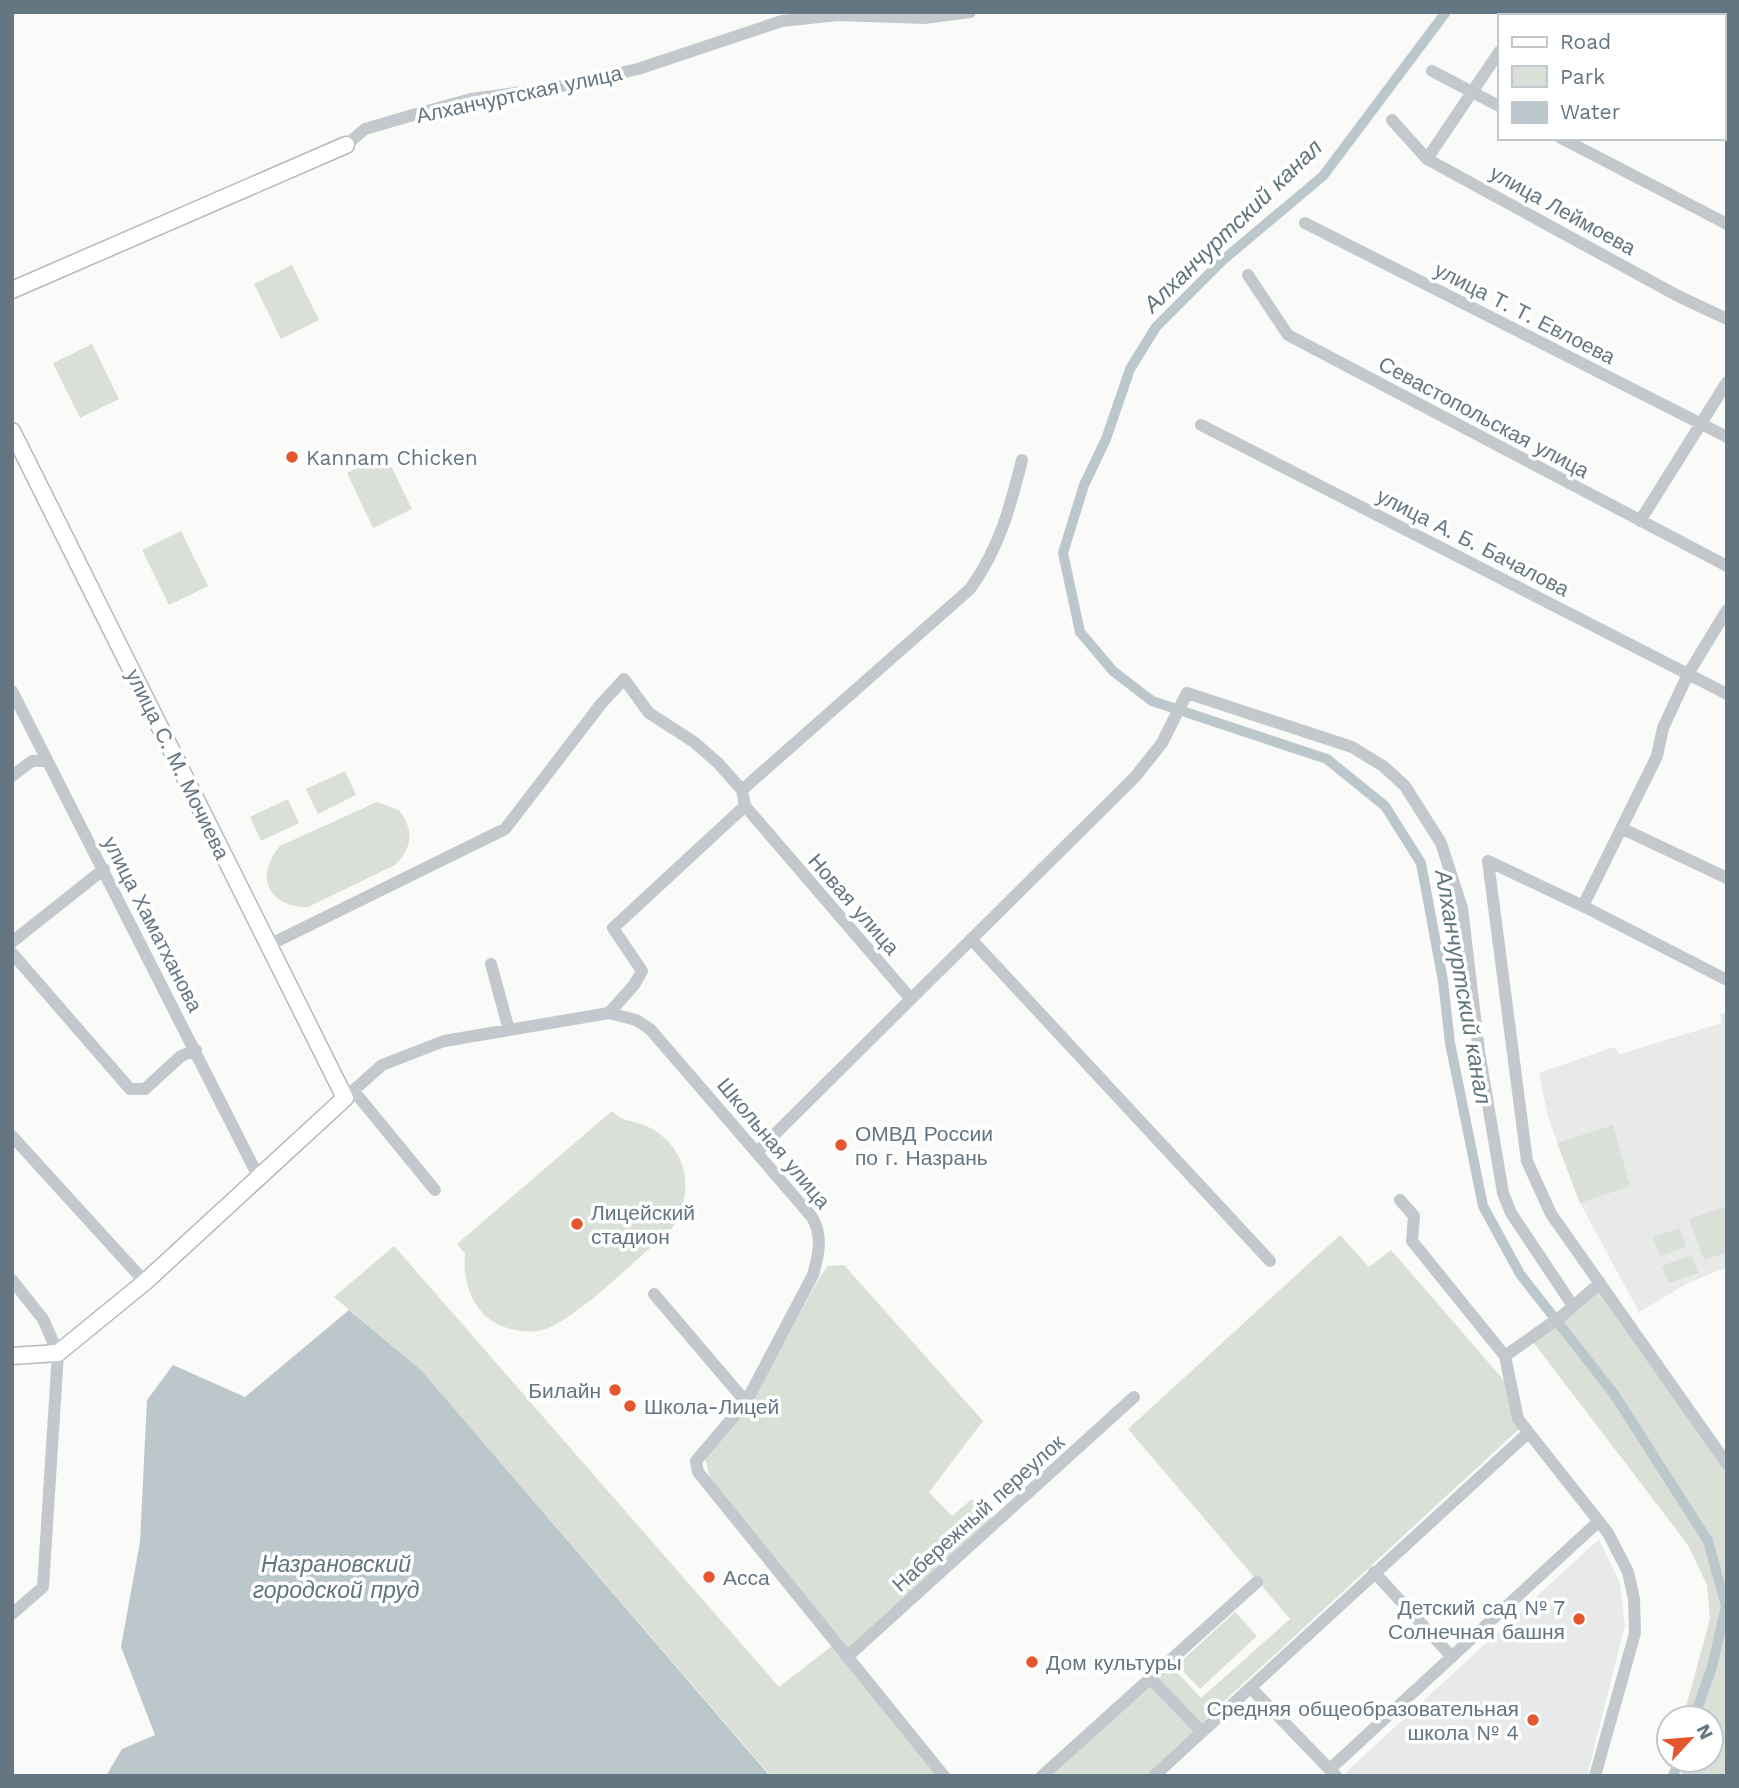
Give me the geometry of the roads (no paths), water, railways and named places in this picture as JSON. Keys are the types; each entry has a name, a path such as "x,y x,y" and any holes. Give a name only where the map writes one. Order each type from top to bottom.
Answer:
{"street":[{"name":"Алханчуртская улица","path":"12,290 346,145 365,129 413,115 471,99 553,88 638,69 782,21 838,15 925,18 970,12"},
{"path":"1427,159 1498,53"},
{"path":"1432,71 1498,105"},
{"name":"улица Леймоева","path":"1392,120 1427,159 1678,296 1727,319"},
{"path":"1565,140 1727,224"},
{"name":"улица Т. Т. Евлоева","path":"1305,223 1727,437"},
{"name":"Севастопольская улица","path":"1248,275 1288,335 1727,566"},
{"path":"1640,521 1727,382"},
{"name":"улица А. Б. Бачалова","path":"1201,425 1727,694"},
{"name":"улица С. М. Мочиева","path":"12,431 269,945 349,1094"},
{"path":"742,790 970,589 991,560 1006,525 1022,460"},
{"path":"1583,906 1657,756 1662,728 1688,674 1727,610"},
{"path":"12,1356 58,1353 145,1282 382,1065 444,1041 609,1013 638,981 642,971 613,928 745,806 742,790 694,742 649,713 624,679 601,704 505,829 269,945"},
{"name":"улица Хаматханова","path":"12,691 258,1176"},
{"path":"757,1152 1135,777 1163,743 1187,694 1352,747 1383,766 1405,786 1441,843 1462,908 1479,1051 1503,1193 1511,1213 1573,1306"},
{"path":"12,776 32,761 47,761"},
{"name":"Новая улица","path":"745,806 911,999"},
{"path":"1623,829 1727,878"},
{"path":"1726,1460 1551,1214 1527,1161 1488,862 1583,906 1727,980"},
{"path":"12,942 104,869"},
{"path":"971,939 1270,1261"},
{"path":"12,953 130,1089 145,1089 181,1056 196,1050"},
{"path":"491,964 509,1030"},
{"name":"Школьная улица","path":"609,1013 636,1020 650,1029 812,1217 818,1228 819,1252 813,1275 746,1402 696,1461 698,1472 847,1657"},
{"path":"349,1094 435,1190"},
{"path":"12,1136 145,1282"},
{"path":"1400,1200 1414,1216 1412,1241 1505,1356 1518,1419 1599,1521 1628,1572 1634,1599 1635,1633 1595,1776"},
{"path":"12,1280 43,1319 58,1353 43,1587 12,1614"},
{"path":"1505,1356 1563,1315 1600,1283"},
{"path":"654,1294 746,1402"},
{"name":"Набережный переулок","path":"847,1657 1134,1397"},
{"path":"1154,1776 1528,1433"},
{"path":"1251,1688 1333,1772 1599,1521"},
{"path":"1374,1572 1452,1657"},
{"path":"1042,1776 1257,1582"},
{"path":"847,1657 944,1776"},
{"path":"1151,1679 1202,1732"}],"water":[{"name":"Назрановский городской пруд","path":"349,1310 421,1370 770,1776 106,1776 122,1749 155,1735 121,1647 140,1542 147,1400 173,1365 245,1397"}],"waterway":[{"name":"Алханчуртский канал","path":"1446,12 1323,176 1223,260 1156,327 1130,369 1106,439 1084,485 1063,553 1080,632 1113,671 1152,701 1327,759 1385,806 1421,863 1443,981 1450,1043 1483,1206 1520,1274 1614,1394 1708,1541 1726,1606 1712,1667 1699,1704"}],"place":[{"name":"Kannam Chicken","path":"292,457"},
{"name":"ОМВД России по г. Назрань","path":"841,1145"},
{"name":"Лицейский стадион","path":"577,1224"},
{"name":"Билайн","path":"615,1390"},
{"name":"Школа-Лицей","path":"630,1406"},
{"name":"Асса","path":"709,1577"},
{"name":"Детский сад № 7 Солнечная башня","path":"1579,1619"},
{"name":"Дом культуры","path":"1032,1662"},
{"name":"Средняя общеобразовательная школа № 4","path":"1533,1720"}]}
